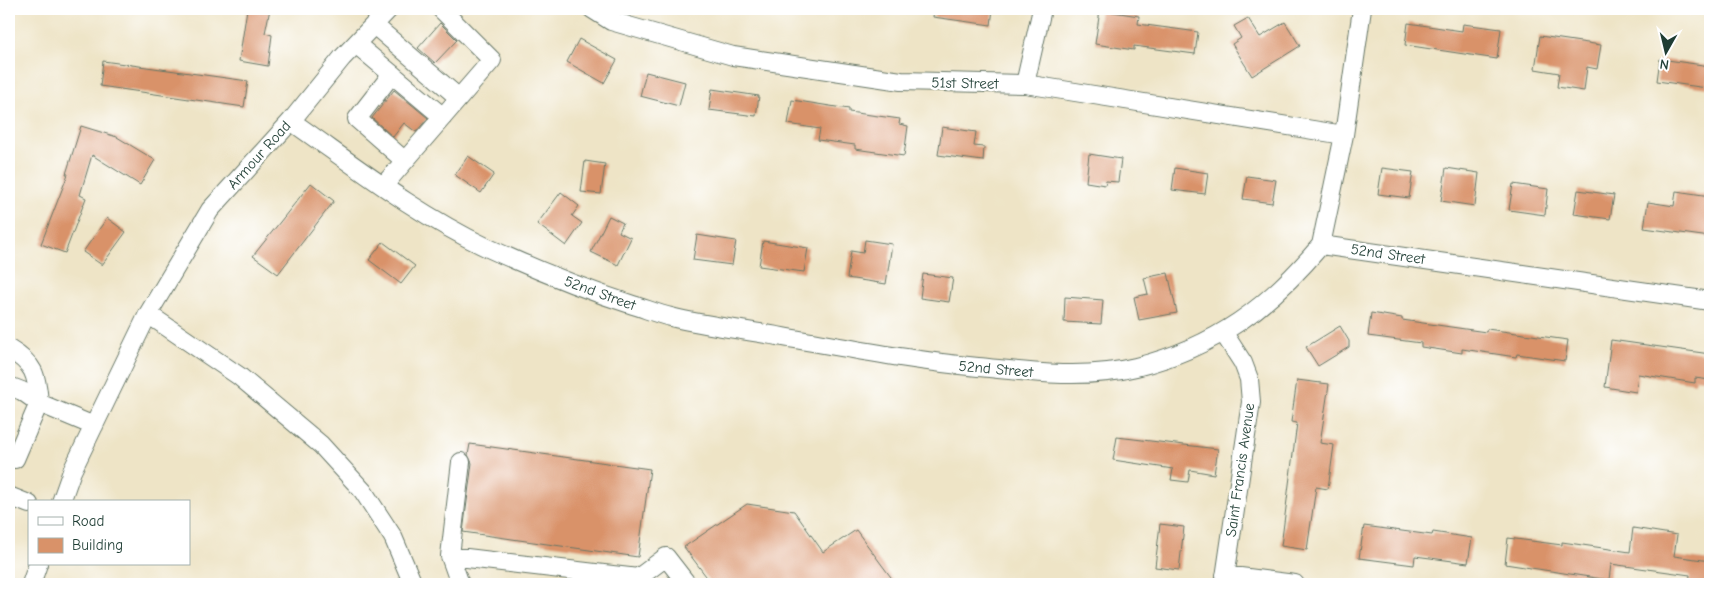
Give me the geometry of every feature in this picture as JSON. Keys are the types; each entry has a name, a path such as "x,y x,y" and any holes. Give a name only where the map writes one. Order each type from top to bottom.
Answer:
{"street":[{"name":"Armour Road","path":"62,500 72,471 148,314 210,210 389,9"},
{"path":"384,186 492,60 442,9"},
{"name":"51st Street","path":"592,9 611,21 733,56 901,81 1025,84 1344,135"},
{"path":"1025,84 1042,9"},
{"path":"1321,245 1344,135 1362,9"},
{"path":"374,25 460,98"},
{"path":"356,44 443,117"},
{"path":"392,74 357,119 405,161"},
{"name":"52nd Street","path":"291,121 421,212 484,246 587,291 671,317 927,362 1061,375 1085,375 1157,362 1180,353 1244,320 1281,290 1321,245 1710,301"},
{"path":"148,314 239,376 321,445 363,490 392,536 413,584"},
{"name":"Saint Francis Avenue","path":"1223,332 1243,363 1249,379 1251,402 1225,579"},
{"path":"9,349 25,359 37,380 39,402 15,459"},
{"path":"9,386 22,391 39,402 94,426"},
{"path":"460,584 450,556 461,462"},
{"path":"9,496 28,504"},
{"path":"450,556 634,581 666,557 687,584"},
{"path":"31,584 37,566"},
{"path":"1225,579 1295,584"}],"building":[{"path":"247,9 270,9 265,33 272,35 268,66 239,61"},
{"path":"934,9 993,9 991,25 933,17"},
{"path":"1100,10 1139,16 1138,24 1198,32 1195,54 1134,46 1134,50 1095,44"},
{"path":"1248,18 1260,37 1285,22 1300,46 1252,76 1232,44 1241,38 1234,26"},
{"path":"440,23 457,40 435,63 418,48"},
{"path":"1408,23 1462,31 1463,24 1501,29 1497,59 1405,45"},
{"path":"1540,36 1601,45 1597,69 1587,67 1584,91 1557,87 1559,73 1535,69"},
{"path":"579,39 617,60 604,83 567,62"},
{"path":"1660,59 1710,66 1707,88 1657,81"},
{"path":"103,61 248,81 244,107 100,86"},
{"path":"646,72 685,82 679,106 640,96"},
{"path":"712,89 759,96 756,116 709,110"},
{"path":"394,90 428,118 416,132 404,123 393,137 372,118"},
{"path":"792,100 849,109 849,112 900,119 899,124 908,126 904,156 855,149 855,145 818,140 820,129 788,124"},
{"path":"81,126 117,137 155,160 140,185 92,155 80,195 86,198 65,253 41,244 68,174 66,174"},
{"path":"942,127 976,132 974,146 984,147 983,161 938,155"},
{"path":"1089,154 1121,159 1118,182 1106,181 1105,185 1086,182"},
{"path":"468,156 494,174 481,193 455,175"},
{"path":"585,161 605,164 601,194 581,192"},
{"path":"1175,168 1208,173 1205,194 1172,190"},
{"path":"1382,168 1413,172 1409,198 1378,194"},
{"path":"1446,168 1479,173 1475,206 1441,201"},
{"path":"1247,176 1276,180 1272,203 1243,199"},
{"path":"311,183 334,201 278,274 253,256"},
{"path":"1513,184 1548,189 1545,215 1509,210"},
{"path":"1578,190 1614,195 1610,219 1574,214"},
{"path":"1676,191 1710,196 1710,237 1644,228 1648,202 1674,206"},
{"path":"561,192 579,206 572,216 582,223 566,246 537,224"},
{"path":"609,216 623,223 619,232 631,238 618,265 591,252"},
{"path":"107,218 126,232 102,265 83,252"},
{"path":"697,235 736,241 732,265 693,260"},
{"path":"865,240 892,244 886,284 847,278 851,251 863,253"},
{"path":"763,241 808,248 804,272 759,266"},
{"path":"383,242 415,266 401,284 369,260"},
{"path":"1168,273 1177,313 1139,320 1134,297 1148,294 1144,278"},
{"path":"923,274 953,278 949,302 920,298"},
{"path":"1065,297 1103,300 1101,324 1064,322"},
{"path":"1371,313 1402,318 1402,320 1486,332 1487,329 1568,340 1565,361 1517,354 1516,357 1462,349 1462,353 1421,347 1421,343 1368,336"},
{"path":"1340,326 1349,341 1349,347 1318,366 1306,347"},
{"path":"1611,340 1710,354 1710,380 1695,378 1695,383 1638,374 1636,392 1605,387"},
{"path":"1297,380 1329,384 1320,443 1334,445 1328,489 1316,487 1307,550 1281,546 1297,423 1291,422"},
{"path":"1117,437 1218,449 1214,474 1190,470 1188,482 1171,480 1173,469 1113,460"},
{"path":"470,444 650,469 638,557 463,532 472,463 468,455"},
{"path":"747,504 794,511 823,552 856,530 896,584 712,584 684,547"},
{"path":"1160,524 1184,527 1179,570 1155,567"},
{"path":"1364,526 1432,535 1433,532 1472,538 1468,563 1415,556 1414,565 1359,558"},
{"path":"1633,528 1677,535 1674,556 1710,561 1710,584 1689,584 1690,575 1611,564 1609,580 1505,564 1508,538 1562,545 1562,542 1630,552"}]}
